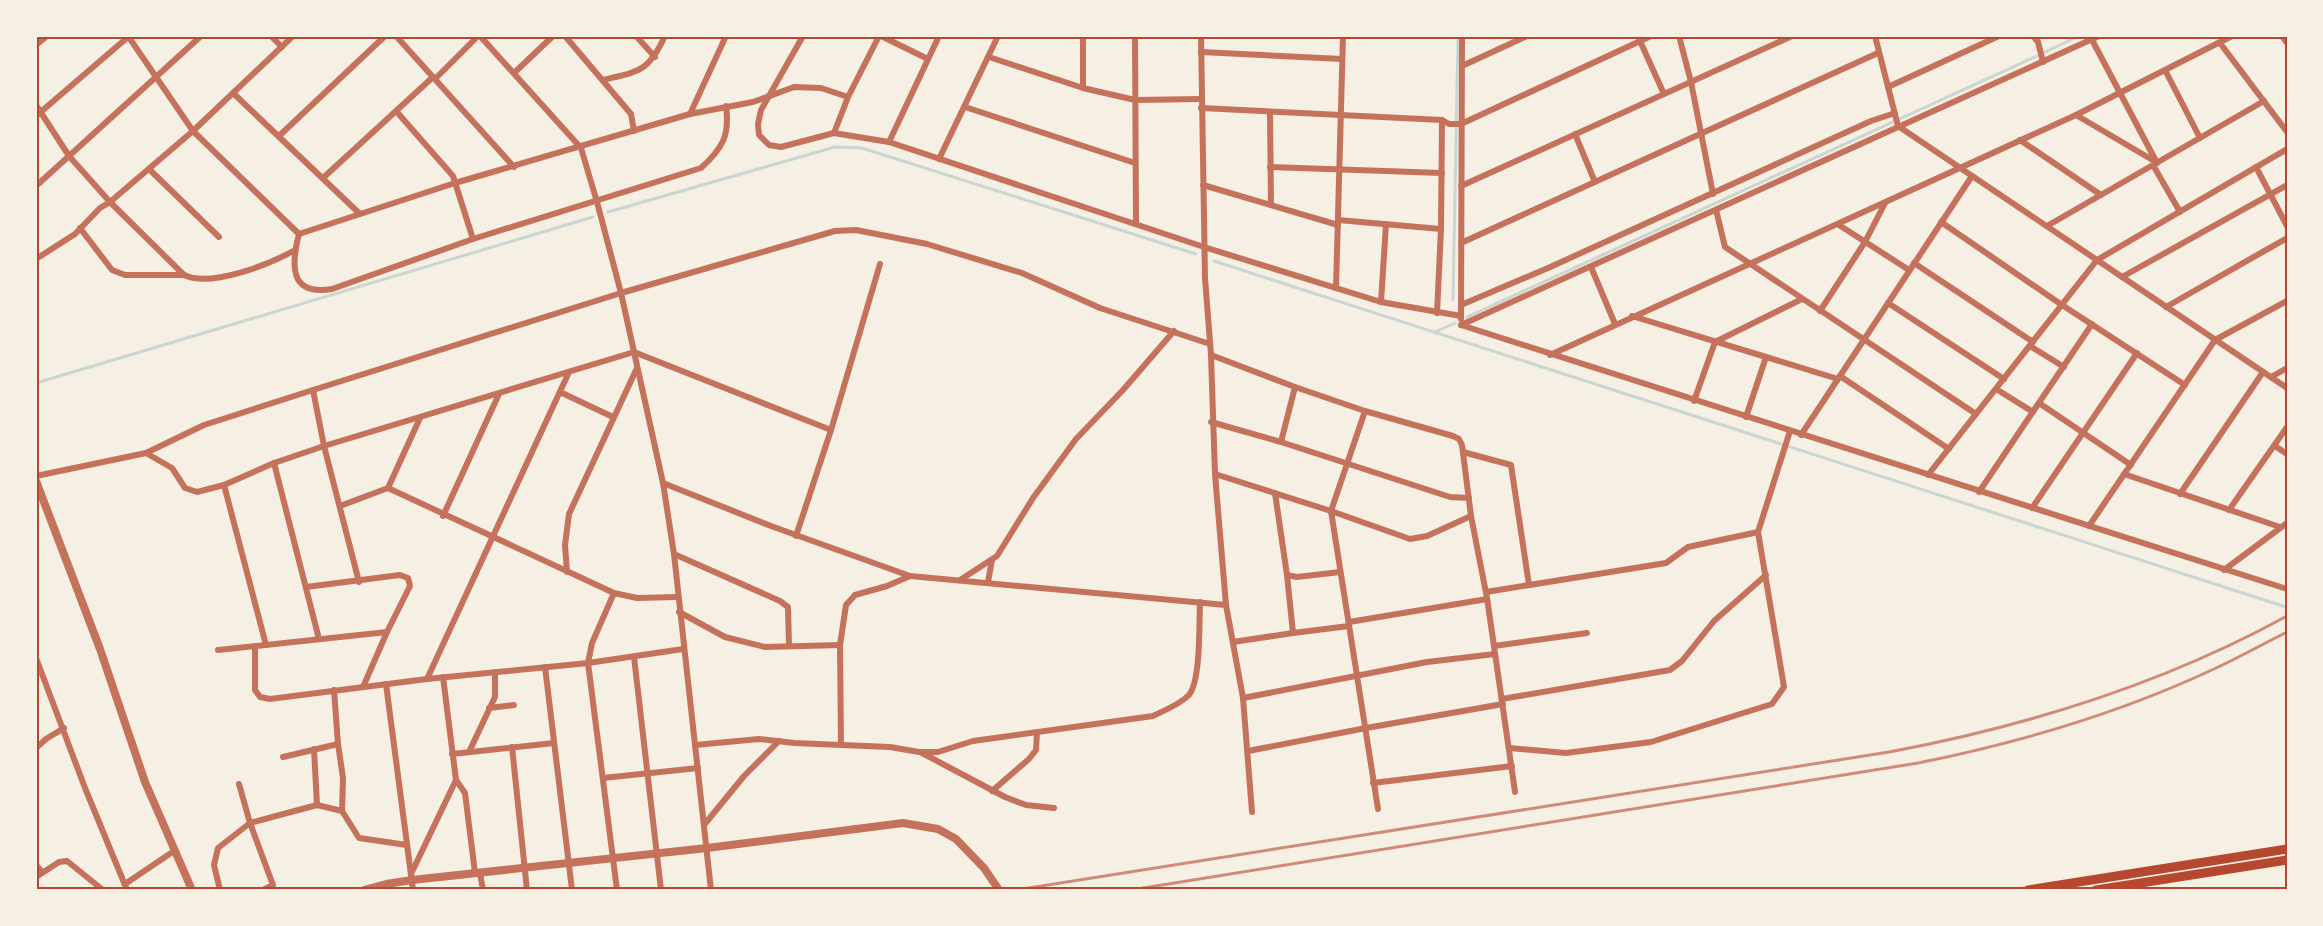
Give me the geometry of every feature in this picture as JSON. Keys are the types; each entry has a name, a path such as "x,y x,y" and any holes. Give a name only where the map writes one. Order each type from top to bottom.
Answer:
{"highway":[{"path":"2028,890 2287,849"},
{"path":"2096,890 2136,887 2287,860"}],"street":[{"path":"36,45 47,36"},
{"path":"38,114 128,36 193,131 299,234"},
{"path":"36,186 201,36"},
{"path":"271,36 282,47"},
{"path":"36,260 75,234 100,208 193,131 293,36"},
{"path":"279,136 385,36"},
{"path":"396,36 514,167"},
{"path":"323,178 479,36 581,147 621,293 663,483 674,554 711,890"},
{"path":"514,73 553,36"},
{"path":"564,36 631,114 634,131"},
{"path":"636,36 655,57"},
{"path":"603,80 641,70 655,57 665,36"},
{"path":"690,114 726,36"},
{"path":"803,36 767,98 758,124 759,135 769,145 781,147 834,134 889,142 1204,247 1381,302 1461,316"},
{"path":"834,134 848,97 880,36 928,59"},
{"path":"889,142 939,36"},
{"path":"939,159 998,36"},
{"path":"1083,36 1083,88"},
{"path":"1135,36 1136,224"},
{"path":"1201,36 1204,247 1215,474 1226,605 1243,698 1252,812"},
{"path":"1336,288 1343,36"},
{"path":"1461,325 1462,36"},
{"path":"1462,66 1527,36"},
{"path":"1201,108 1442,120 1449,124 1460,124 1651,36"},
{"path":"1678,36 1691,82 1713,194"},
{"path":"1461,186 1792,36"},
{"path":"1875,36 1898,126 2287,388"},
{"path":"1887,87 1999,36"},
{"path":"2033,36 2038,42 2043,62"},
{"path":"1461,325 2099,36"},
{"path":"1550,355 2076,115 2232,36"},
{"path":"2091,38 2180,212"},
{"path":"1640,41 1664,94"},
{"path":"2220,43 2287,132"},
{"path":"1201,52 1342,59"},
{"path":"1461,243 1878,53"},
{"path":"989,57 1083,88 1135,100 1201,99"},
{"path":"2165,70 2200,138"},
{"path":"299,234 455,183 690,114 767,98 794,87 821,88 848,97"},
{"path":"233,93 360,214"},
{"path":"2047,226 2264,101"},
{"path":"36,105 38,114 69,156 110,202 184,275"},
{"path":"299,234 293,268 297,275 304,286 317,292 332,289 473,239 701,168 722,146 728,124 726,106"},
{"path":"965,107 1135,163"},
{"path":"396,111 453,176 473,239"},
{"path":"1270,112 1271,205"},
{"path":"1461,305 1713,194 1871,121 1895,113"},
{"path":"2076,115 2155,164"},
{"path":"1437,313 1441,229 1442,120"},
{"path":"1575,134 1595,182"},
{"path":"2020,140 2101,195"},
{"path":"1928,475 2097,260 2287,149"},
{"path":"1270,167 1442,173"},
{"path":"2256,167 2287,226"},
{"path":"149,169 219,237"},
{"path":"1801,435 1971,176"},
{"path":"2122,277 2287,184"},
{"path":"1203,185 1338,222 1441,229"},
{"path":"1820,310 1865,242 1885,203"},
{"path":"1716,210 1725,247 1976,414"},
{"path":"1941,222 2062,305 2185,385"},
{"path":"1381,302 1386,224"},
{"path":"1839,225 1909,270"},
{"path":"80,228 112,270 125,275 184,275 197,280 219,278 261,265 295,250"},
{"path":"192,890 145,782 100,649 36,478 146,453 204,425 621,293 835,231 856,230 927,244 1022,273 1100,308 1210,344"},
{"path":"2166,306 2287,238"},
{"path":"1914,263 2064,367"},
{"path":"796,536 831,430 880,264"},
{"path":"1591,267 1616,324"},
{"path":"1694,401 1715,342 1802,299"},
{"path":"2089,526 2216,339 2287,301"},
{"path":"1888,303 2004,379"},
{"path":"1632,316 1839,378 1949,449"},
{"path":"1979,492 2092,324"},
{"path":"1461,325 1746,417 1789,434 1801,435 2287,589"},
{"path":"988,582 992,560 1076,439 1123,390 1174,331"},
{"path":"146,453 172,468 185,488 197,492 224,485 274,462 634,352 831,430"},
{"path":"2032,508 2137,353"},
{"path":"1211,355 1365,411 1459,439 1487,596 1515,792"},
{"path":"1746,417 1766,357"},
{"path":"567,572 565,545 569,514 637,367"},
{"path":"2271,377 2287,368"},
{"path":"427,679 569,372"},
{"path":"2180,494 2263,372"},
{"path":"1281,442 1295,387"},
{"path":"1996,388 2033,412"},
{"path":"313,390 324,446 359,582"},
{"path":"560,392 613,417"},
{"path":"443,516 499,394"},
{"path":"2039,403 2131,465"},
{"path":"1365,411 1331,511 1378,809"},
{"path":"340,506 388,488 420,418"},
{"path":"1212,422 1450,497 1469,498"},
{"path":"2229,510 2287,427"},
{"path":"1509,748 1566,753 1651,742 1772,704 1784,687 1758,532 1789,434"},
{"path":"2275,446 2287,454"},
{"path":"1463,452 1511,465 1529,585"},
{"path":"274,462 319,639"},
{"path":"1215,474 1410,539 1427,536 1471,516"},
{"path":"2124,474 2280,528"},
{"path":"663,483 796,536 910,576 1226,605"},
{"path":"224,485 266,645"},
{"path":"388,488 443,516 614,593 637,598 677,597"},
{"path":"1275,494 1293,633"},
{"path":"2224,570 2287,523"},
{"path":"1233,642 1349,624 1487,596 1529,585 1666,562 1688,547 1758,532"},
{"path":"674,554 780,601 788,607 789,646"},
{"path":"960,580 992,560"},
{"path":"1287,575 1297,577 1340,572"},
{"path":"306,587 400,575 408,578 410,586 363,687"},
{"path":"1248,751 1670,670 1682,661 1714,621 1766,575"},
{"path":"841,745 840,645 846,605 855,595 887,586 910,576"},
{"path":"614,593 592,644 588,663 617,890"},
{"path":"695,745 759,739 938,752 973,741 1153,716 1178,704 1190,693 1197,666 1200,603"},
{"path":"679,612 725,637 765,647 840,645"},
{"path":"218,650 387,632"},
{"path":"1494,646 1587,633"},
{"path":"255,646 255,690 260,698 270,699 443,677 588,663 683,649"},
{"path":"1243,698 1426,662 1495,654"},
{"path":"634,657 661,890"},
{"path":"36,658 39,671 64,728 85,788 126,887 174,850"},
{"path":"545,667 573,890"},
{"path":"469,752 489,708 496,686 495,672"},
{"path":"443,677 456,780 465,793 478,873 483,890"},
{"path":"386,684 413,890"},
{"path":"334,690 343,778 342,812 359,838 407,844"},
{"path":"489,708 513,705"},
{"path":"36,748 64,728"},
{"path":"992,791 1029,759 1036,750 1037,732"},
{"path":"704,825 744,776 779,741"},
{"path":"452,754 554,743"},
{"path":"283,757 338,744"},
{"path":"512,747 527,890"},
{"path":"314,749 317,805"},
{"path":"919,752 992,791 1026,805 1054,808"},
{"path":"1373,783 1512,766"},
{"path":"603,778 698,768"},
{"path":"412,877 456,780"},
{"path":"239,784 250,823 273,885 263,890"},
{"path":"220,890 214,865 218,848 250,823 317,805 342,812"},
{"path":"364,890 412,877 478,873 707,848 903,823 938,829 956,839 984,868 999,890"},
{"path":"36,877 59,862 67,861 103,890"},
{"path":"36,865 42,872"}],"waterway":[{"path":"1453,300 1458,36"},
{"path":"2045,52 2079,36"},
{"path":"1467,317 2037,56"},
{"path":"608,212 835,147 862,148 1196,254"},
{"path":"36,383 593,217"},
{"path":"1214,261 2286,607"},
{"path":"1435,332 1455,323"}],"railway":[{"path":"1016,890 1889,752 1941,741 2094,700 2192,662 2287,616"},
{"path":"1131,890 1956,755 2031,736 2105,713 2214,669 2287,632"}]}
